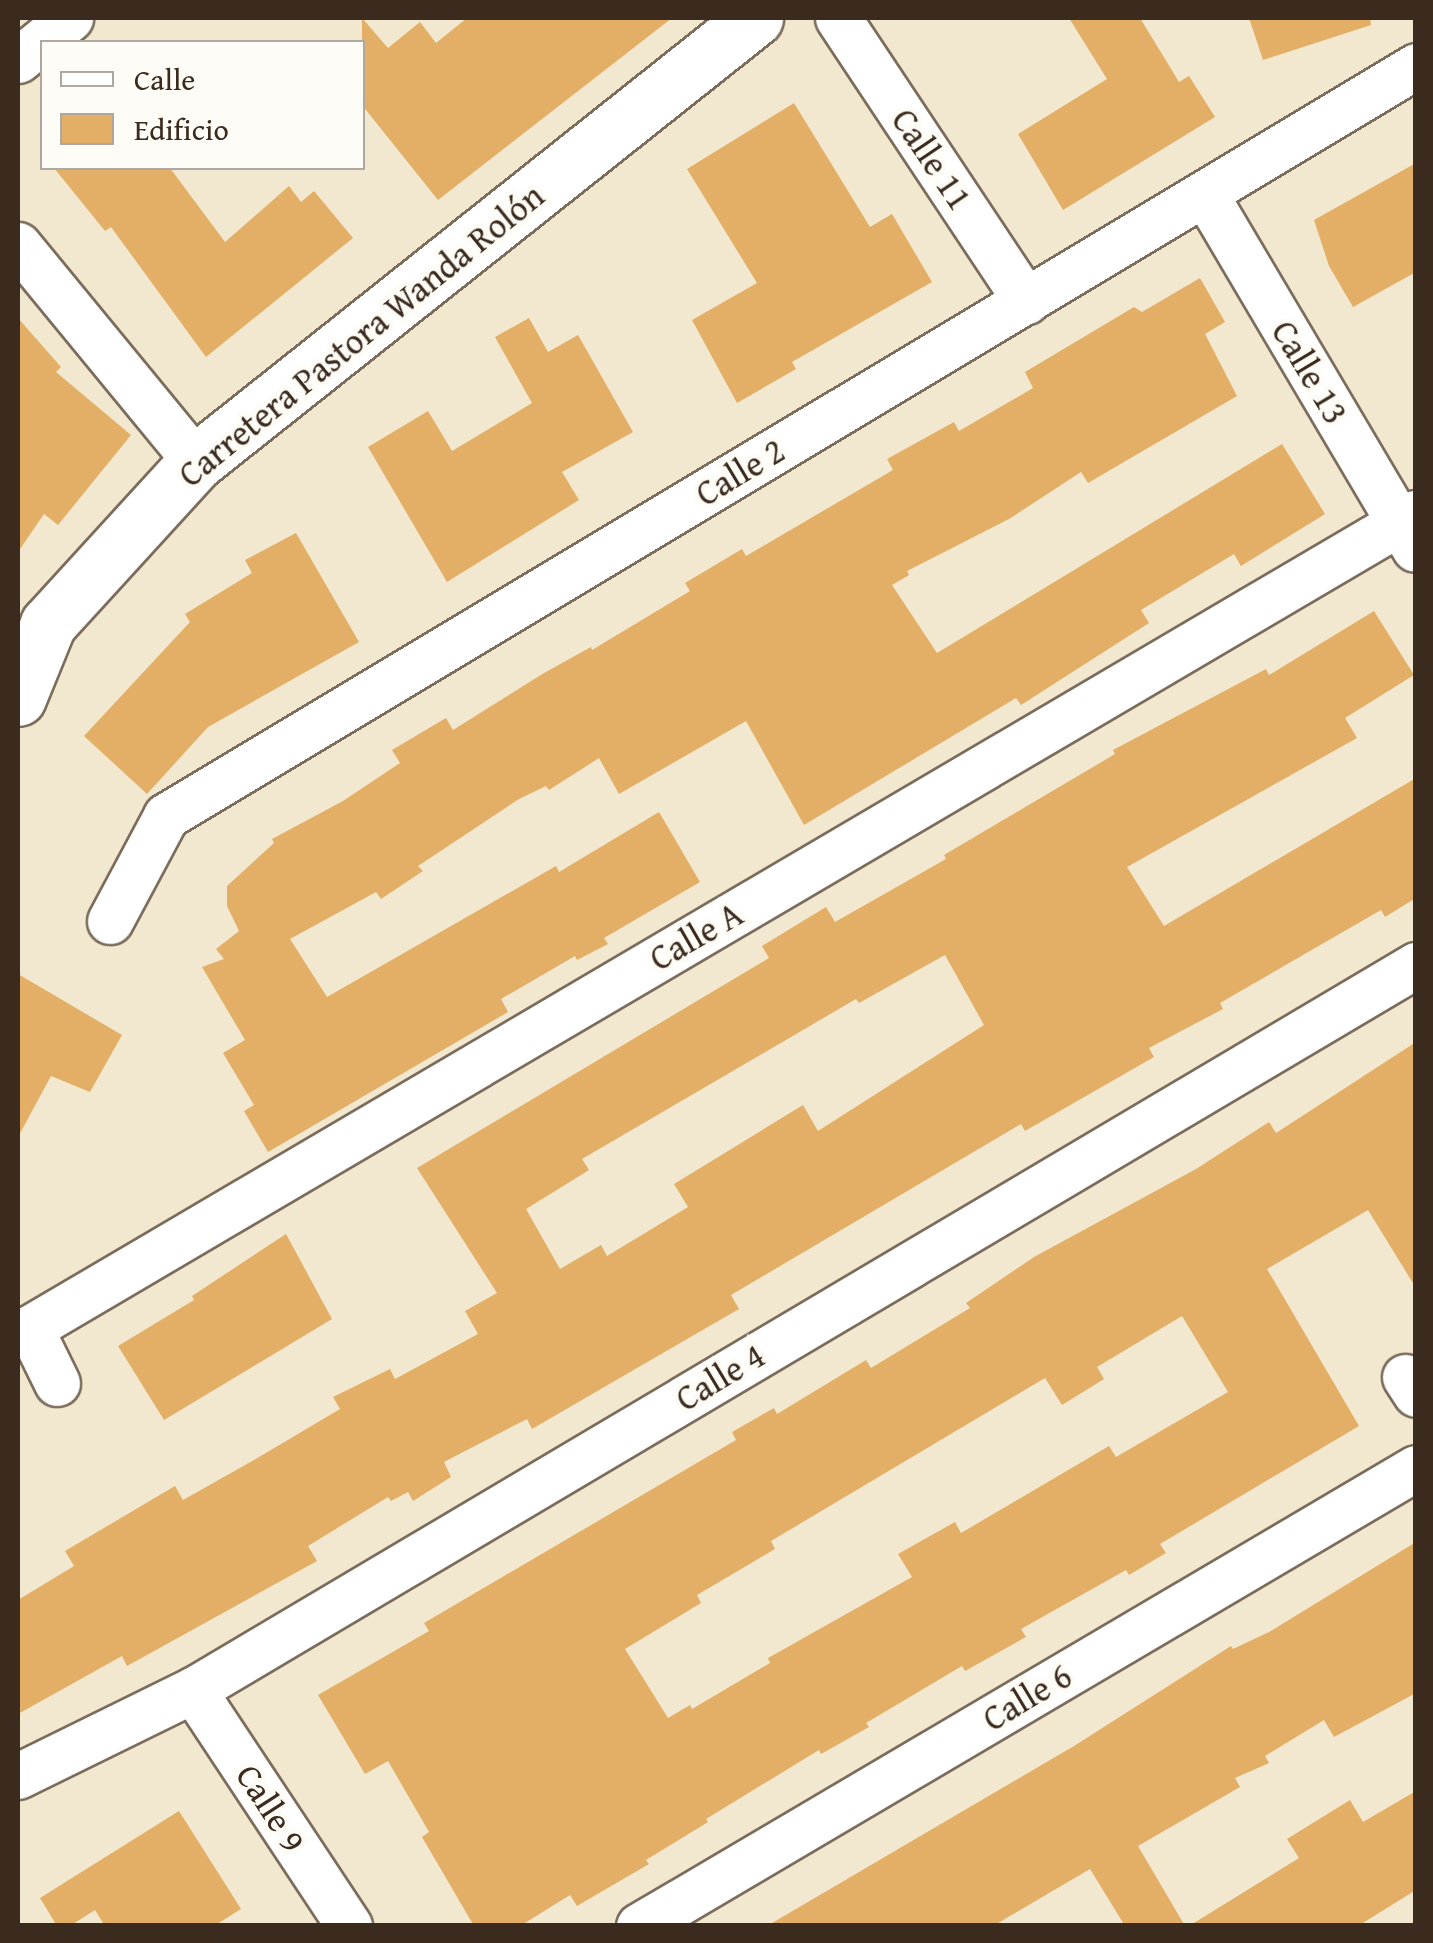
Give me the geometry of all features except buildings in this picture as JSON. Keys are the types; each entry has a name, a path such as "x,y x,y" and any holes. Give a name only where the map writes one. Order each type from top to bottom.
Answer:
{"street":[{"path":"43,40 70,18"},
{"name":"Carretera Pastora Wanda Rolón","path":"18,698 48,624 196,462 755,18"},
{"name":"Calle 11","path":"838,18 1026,301"},
{"path":"18,60 40,42"},
{"name":"Calle 2","path":"110,920 166,816 1416,66"},
{"name":"Calle 13","path":"1205,194 1410,529"},
{"path":"18,244 196,462"},
{"name":"Calle A","path":"58,1383 30,1328 1410,529"},
{"name":"Calle 4","path":"18,1776 194,1690 1416,965"},
{"name":"Calle 6","path":"639,1926 1416,1468"},
{"name":"Calle 9","path":"194,1690 349,1926"}]}
